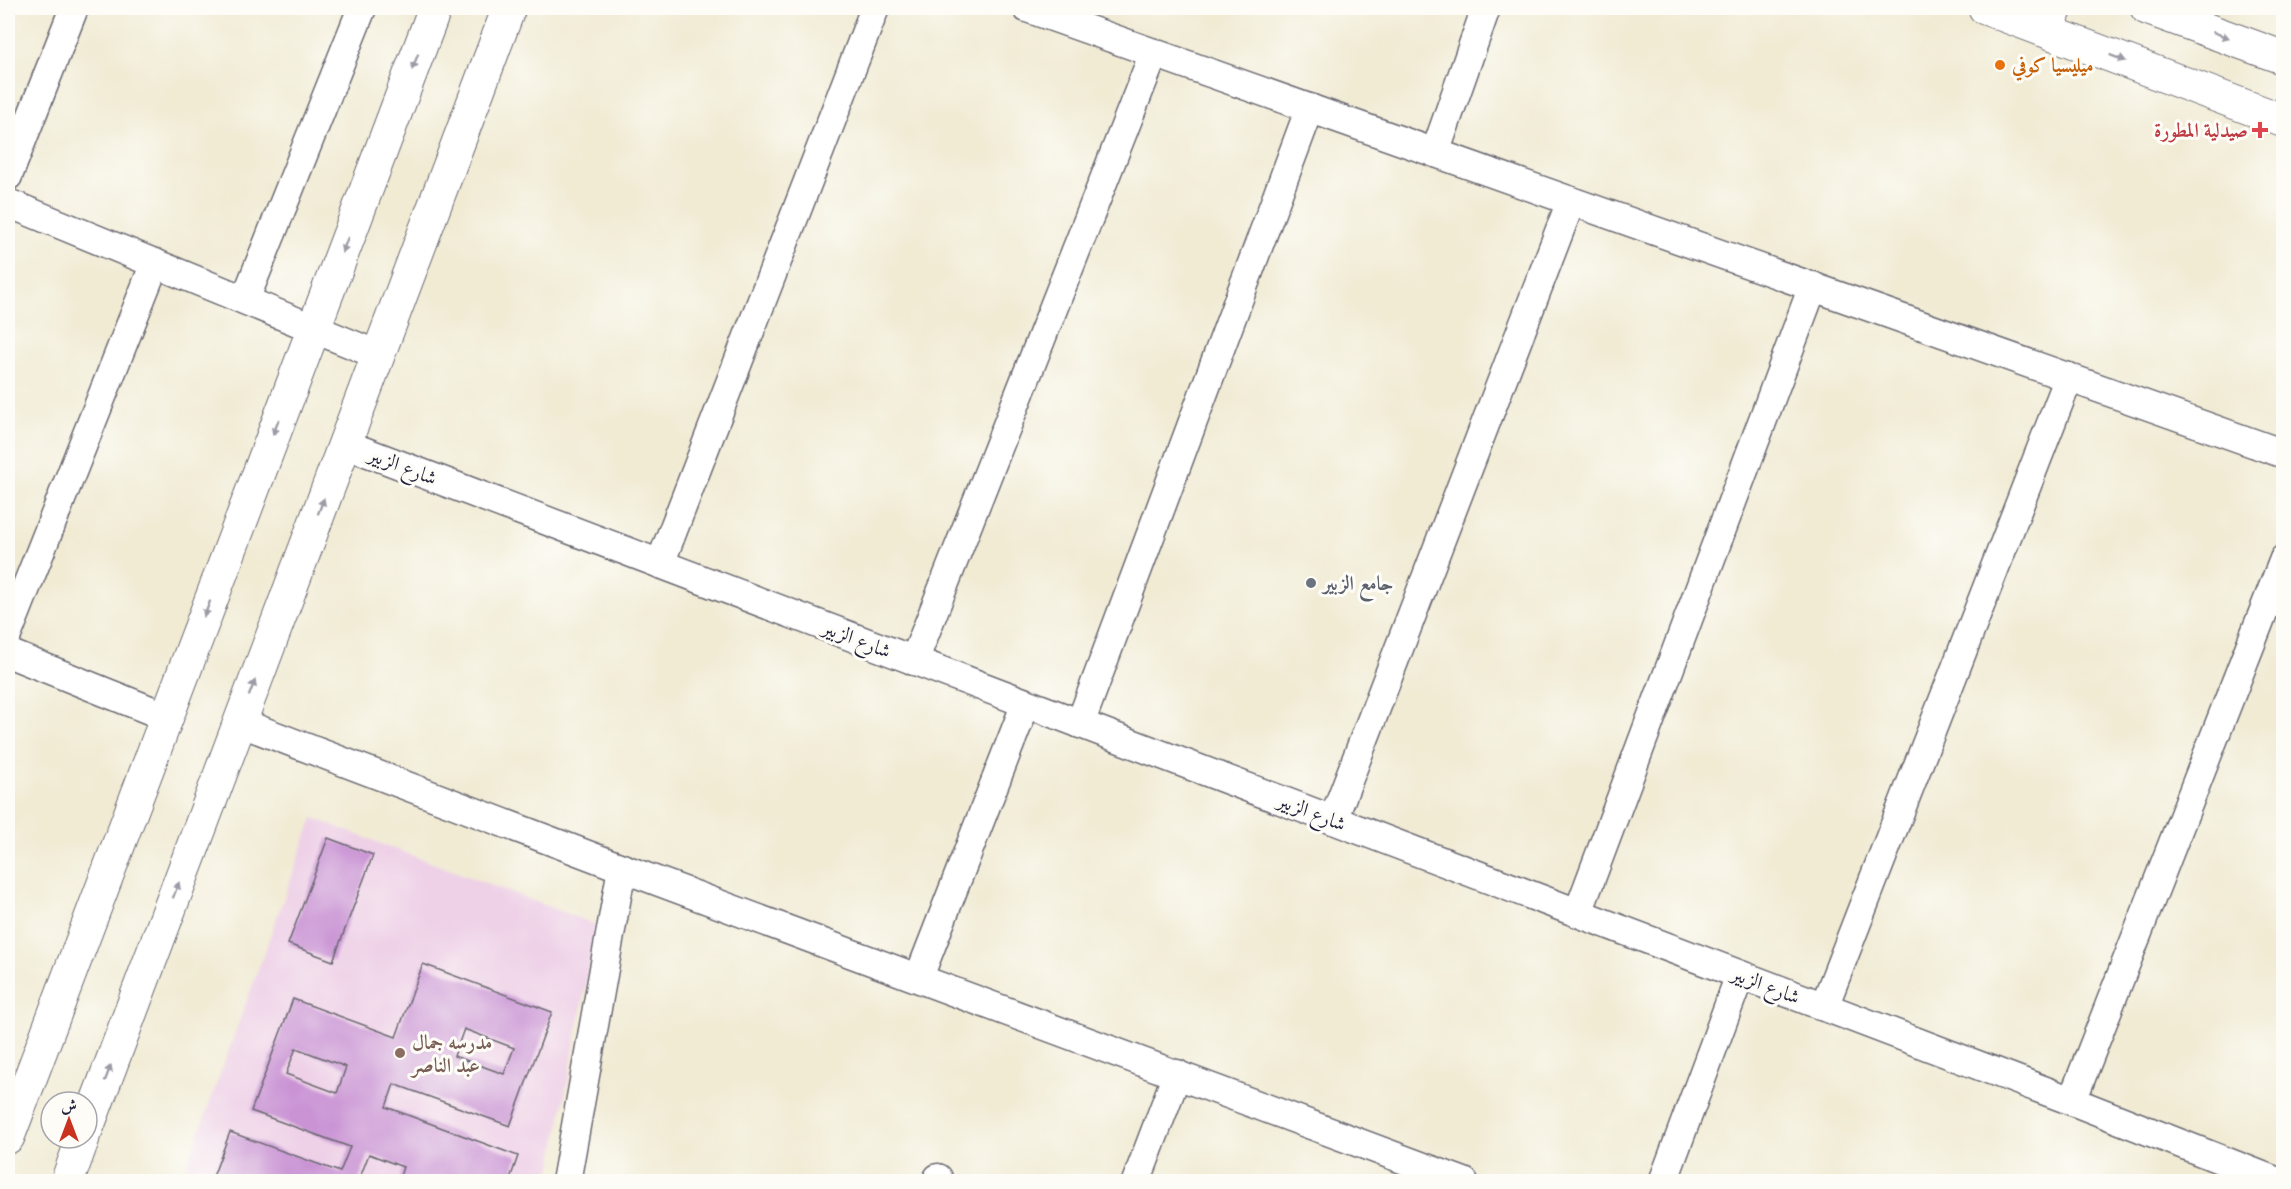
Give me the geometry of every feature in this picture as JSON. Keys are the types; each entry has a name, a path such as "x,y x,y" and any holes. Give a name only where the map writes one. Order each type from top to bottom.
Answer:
{"street":[{"path":"8,176 74,8"},
{"path":"245,300 362,8"},
{"path":"8,1137 435,8"},
{"path":"99,1096 509,8"},
{"path":"660,564 875,8"},
{"path":"1027,8 2283,454"},
{"path":"1435,153 1486,8"},
{"path":"1985,8 2051,19 2283,121"},
{"path":"2147,8 2283,58"},
{"path":"914,660 1154,53"},
{"path":"1080,724 1310,108"},
{"path":"1333,820 1571,201"},
{"path":"9,207 155,263 378,356"},
{"path":"8,633 155,263"},
{"path":"1578,913 1813,286"},
{"path":"1824,1006 2068,377"},
{"name":"شارع الزبير","path":"345,444 1824,1006 2278,1182"},
{"path":"2072,1101 2283,559"},
{"path":"8,653 167,717"},
{"path":"919,977 1026,703"},
{"path":"239,722 622,868 1464,1182"},
{"path":"566,1182 622,868"},
{"path":"1663,1182 1740,975"},
{"path":"1136,1182 1177,1074"},
{"path":"67,1182 79,1150"}],"shaded area":[{"name":"مدرسه جمال عبد الناصر","path":"313,818 597,925 549,1181 181,1182"}],"building":[{"path":"328,838 373,855 333,961 288,944"},
{"path":"423,964 552,1012 510,1126 394,1084 386,1107 518,1156 509,1182 398,1182 403,1167 369,1154 359,1180 364,1182 211,1182 230,1132 340,1172 350,1147 251,1111 293,999 396,1037","holes":["464,1029 514,1048 504,1074 454,1056","296,1048 346,1067 337,1093 286,1074"]}],"place":[{"name":"ميليسيا كوفي","path":"2000,65"},
{"name":"صيدلية المطورة","path":"2260,130"},
{"name":"جامع الزبير","path":"1311,583"},
{"name":"مدرسه جمال عبد الناصر","path":"400,1053"}]}
